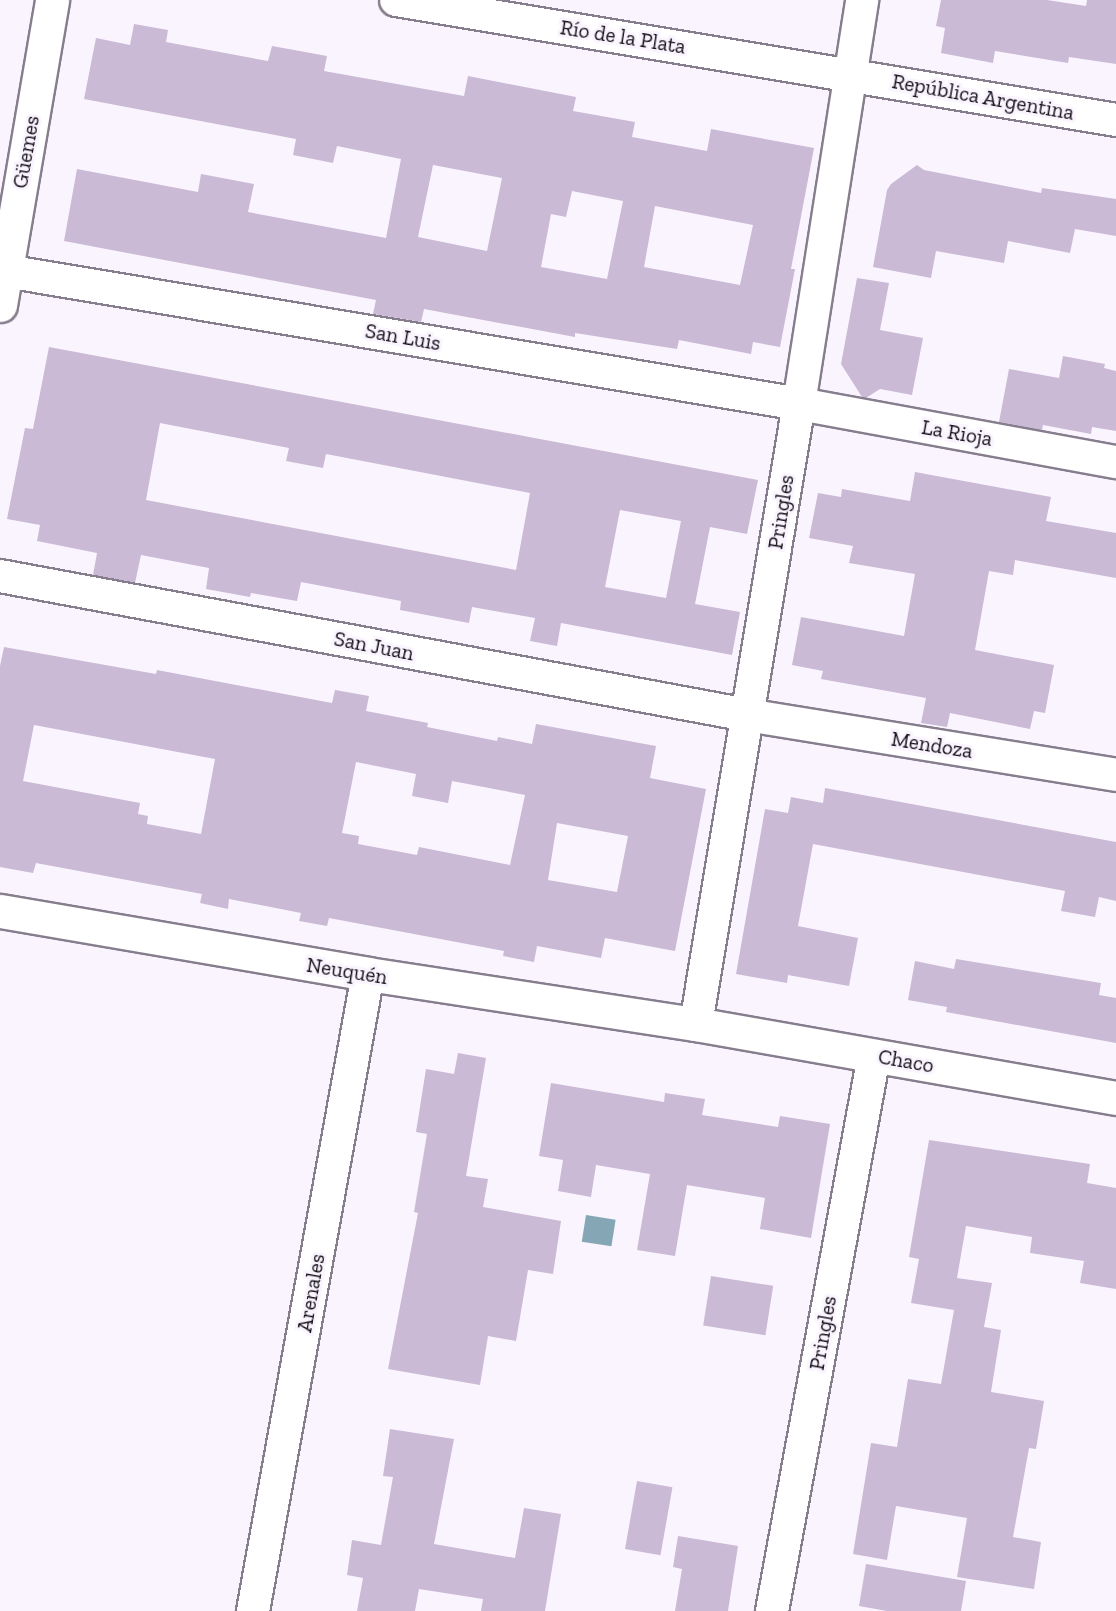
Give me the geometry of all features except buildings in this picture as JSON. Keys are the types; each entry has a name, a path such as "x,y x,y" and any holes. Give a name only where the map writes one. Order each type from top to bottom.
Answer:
{"main road":[{"name":"Güemes","path":"0,305 52,0"},
{"name":"Neuquén","path":"0,911 368,974 696,1024"},
{"name":"Chaco","path":"696,1024 1116,1098"}],"street":[{"name":"Río de la Plata","path":"396,0 850,74"},
{"name":"Pringles","path":"696,1024 799,404 862,0"},
{"name":"República Argentina","path":"850,74 1116,120"},
{"name":"San Luis","path":"6,271 799,404"},
{"name":"La Rioja","path":"799,404 1116,462"},
{"name":"San Juan","path":"0,576 747,715"},
{"name":"Mendoza","path":"747,715 1116,775"},
{"name":"Arenales","path":"253,1611 368,974"},
{"name":"Pringles","path":"772,1611 874,1056"}],"water":[{"path":"586,1215 616,1220 611,1246 582,1242"}]}
